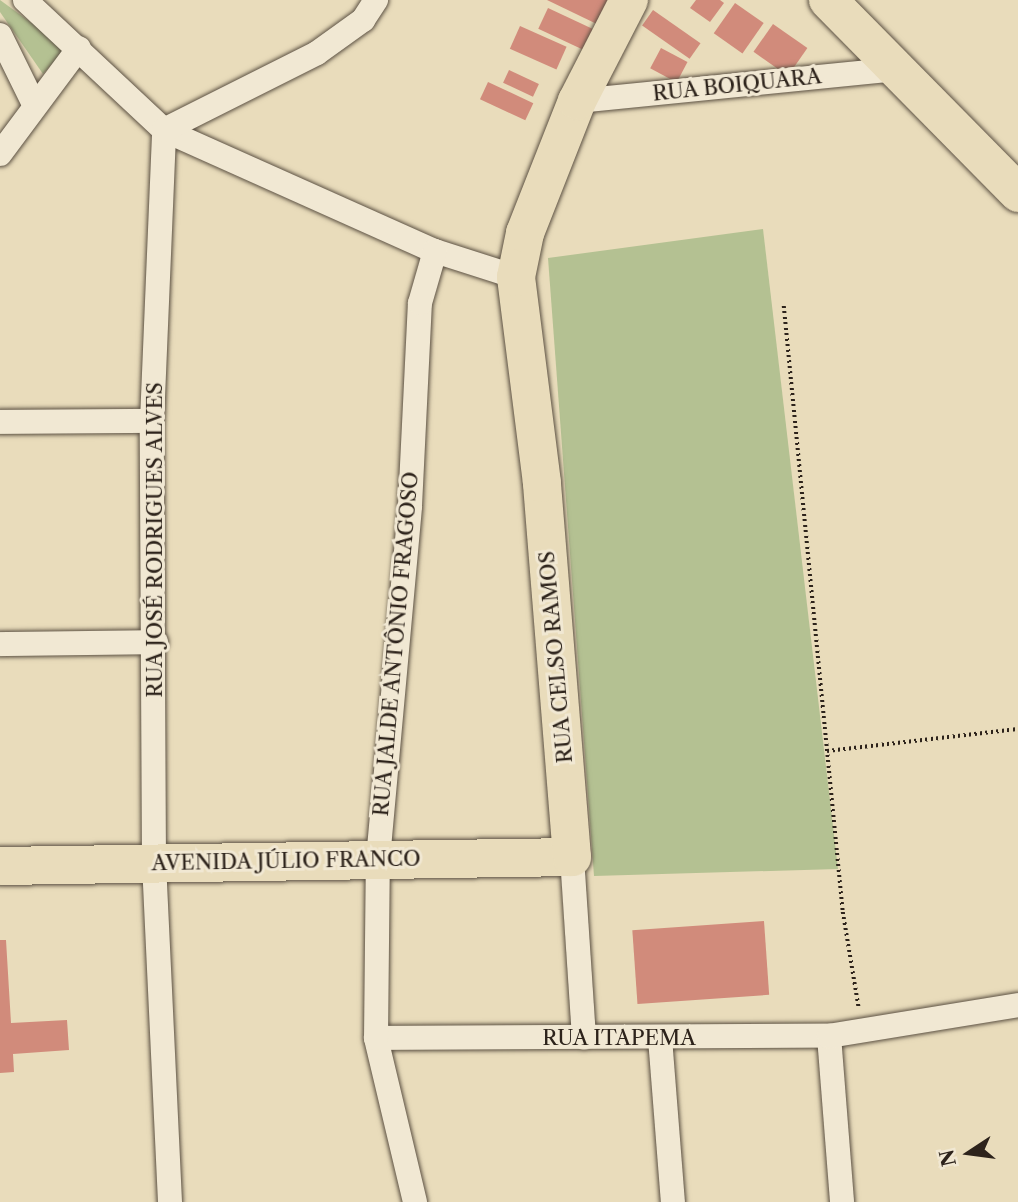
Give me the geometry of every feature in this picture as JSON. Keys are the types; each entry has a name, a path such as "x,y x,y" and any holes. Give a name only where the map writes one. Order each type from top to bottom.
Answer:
{"main road":[{"name":"RUA CELSO RAMOS","path":"572,857 542,483 516,277 525,233 576,101 629,0"},
{"path":"828,0 1018,193"},
{"name":"AVENIDA JÚLIO FRANCO","path":"0,866 572,857"}],"street":[{"path":"24,0 79,48 164,130 435,251 516,277"},
{"path":"164,130 317,53 363,20 376,0"},
{"path":"0,35 34,104"},
{"path":"0,154 34,104 79,48"},
{"name":"RUA BOIQUARA","path":"576,101 897,69"},
{"name":"RUA JOSÉ RODRIGUES ALVES","path":"164,130 152,421 156,642 154,864 170,1202"},
{"name":"RUA JALDE ANTÔNIO FRAGOSO","path":"415,1202 376,1038 378,859 410,506 416,348 435,251"},
{"path":"0,422 152,421"},
{"path":"0,644 156,642"},
{"name":"RUA CELSO RAMOS","path":"572,857 584,1038"},
{"name":"RUA ITAPEMA","path":"376,1038 829,1036 1018,1005"},
{"path":"829,1036 842,1202"},
{"path":"660,1038 673,1202"}],"path":[{"path":"784,306 827,751 863,1031"},
{"path":"827,751 1018,729"}],"green space":[{"path":"0,0 66,48 43,74 0,12"},
{"path":"763,229 838,869 594,876 548,258"}],"building":[{"path":"547,0 616,0 603,27"},
{"path":"696,0 720,0 724,3 710,22 690,8"},
{"path":"735,3 764,23 742,53 714,33"},
{"path":"548,8 599,32 589,53 538,29"},
{"path":"653,10 701,43 690,59 642,26"},
{"path":"773,24 807,48 788,76 753,52"},
{"path":"520,26 567,47 556,70 510,49"},
{"path":"661,48 687,62 677,82 650,68"},
{"path":"509,70 539,84 533,97 503,83"},
{"path":"488,82 533,103 525,120 480,99"},
{"path":"764,921 769,995 637,1004 632,930"},
{"path":"0,940 6,940 11,1023 67,1020 69,1050 13,1054 14,1072 0,1073"}]}
